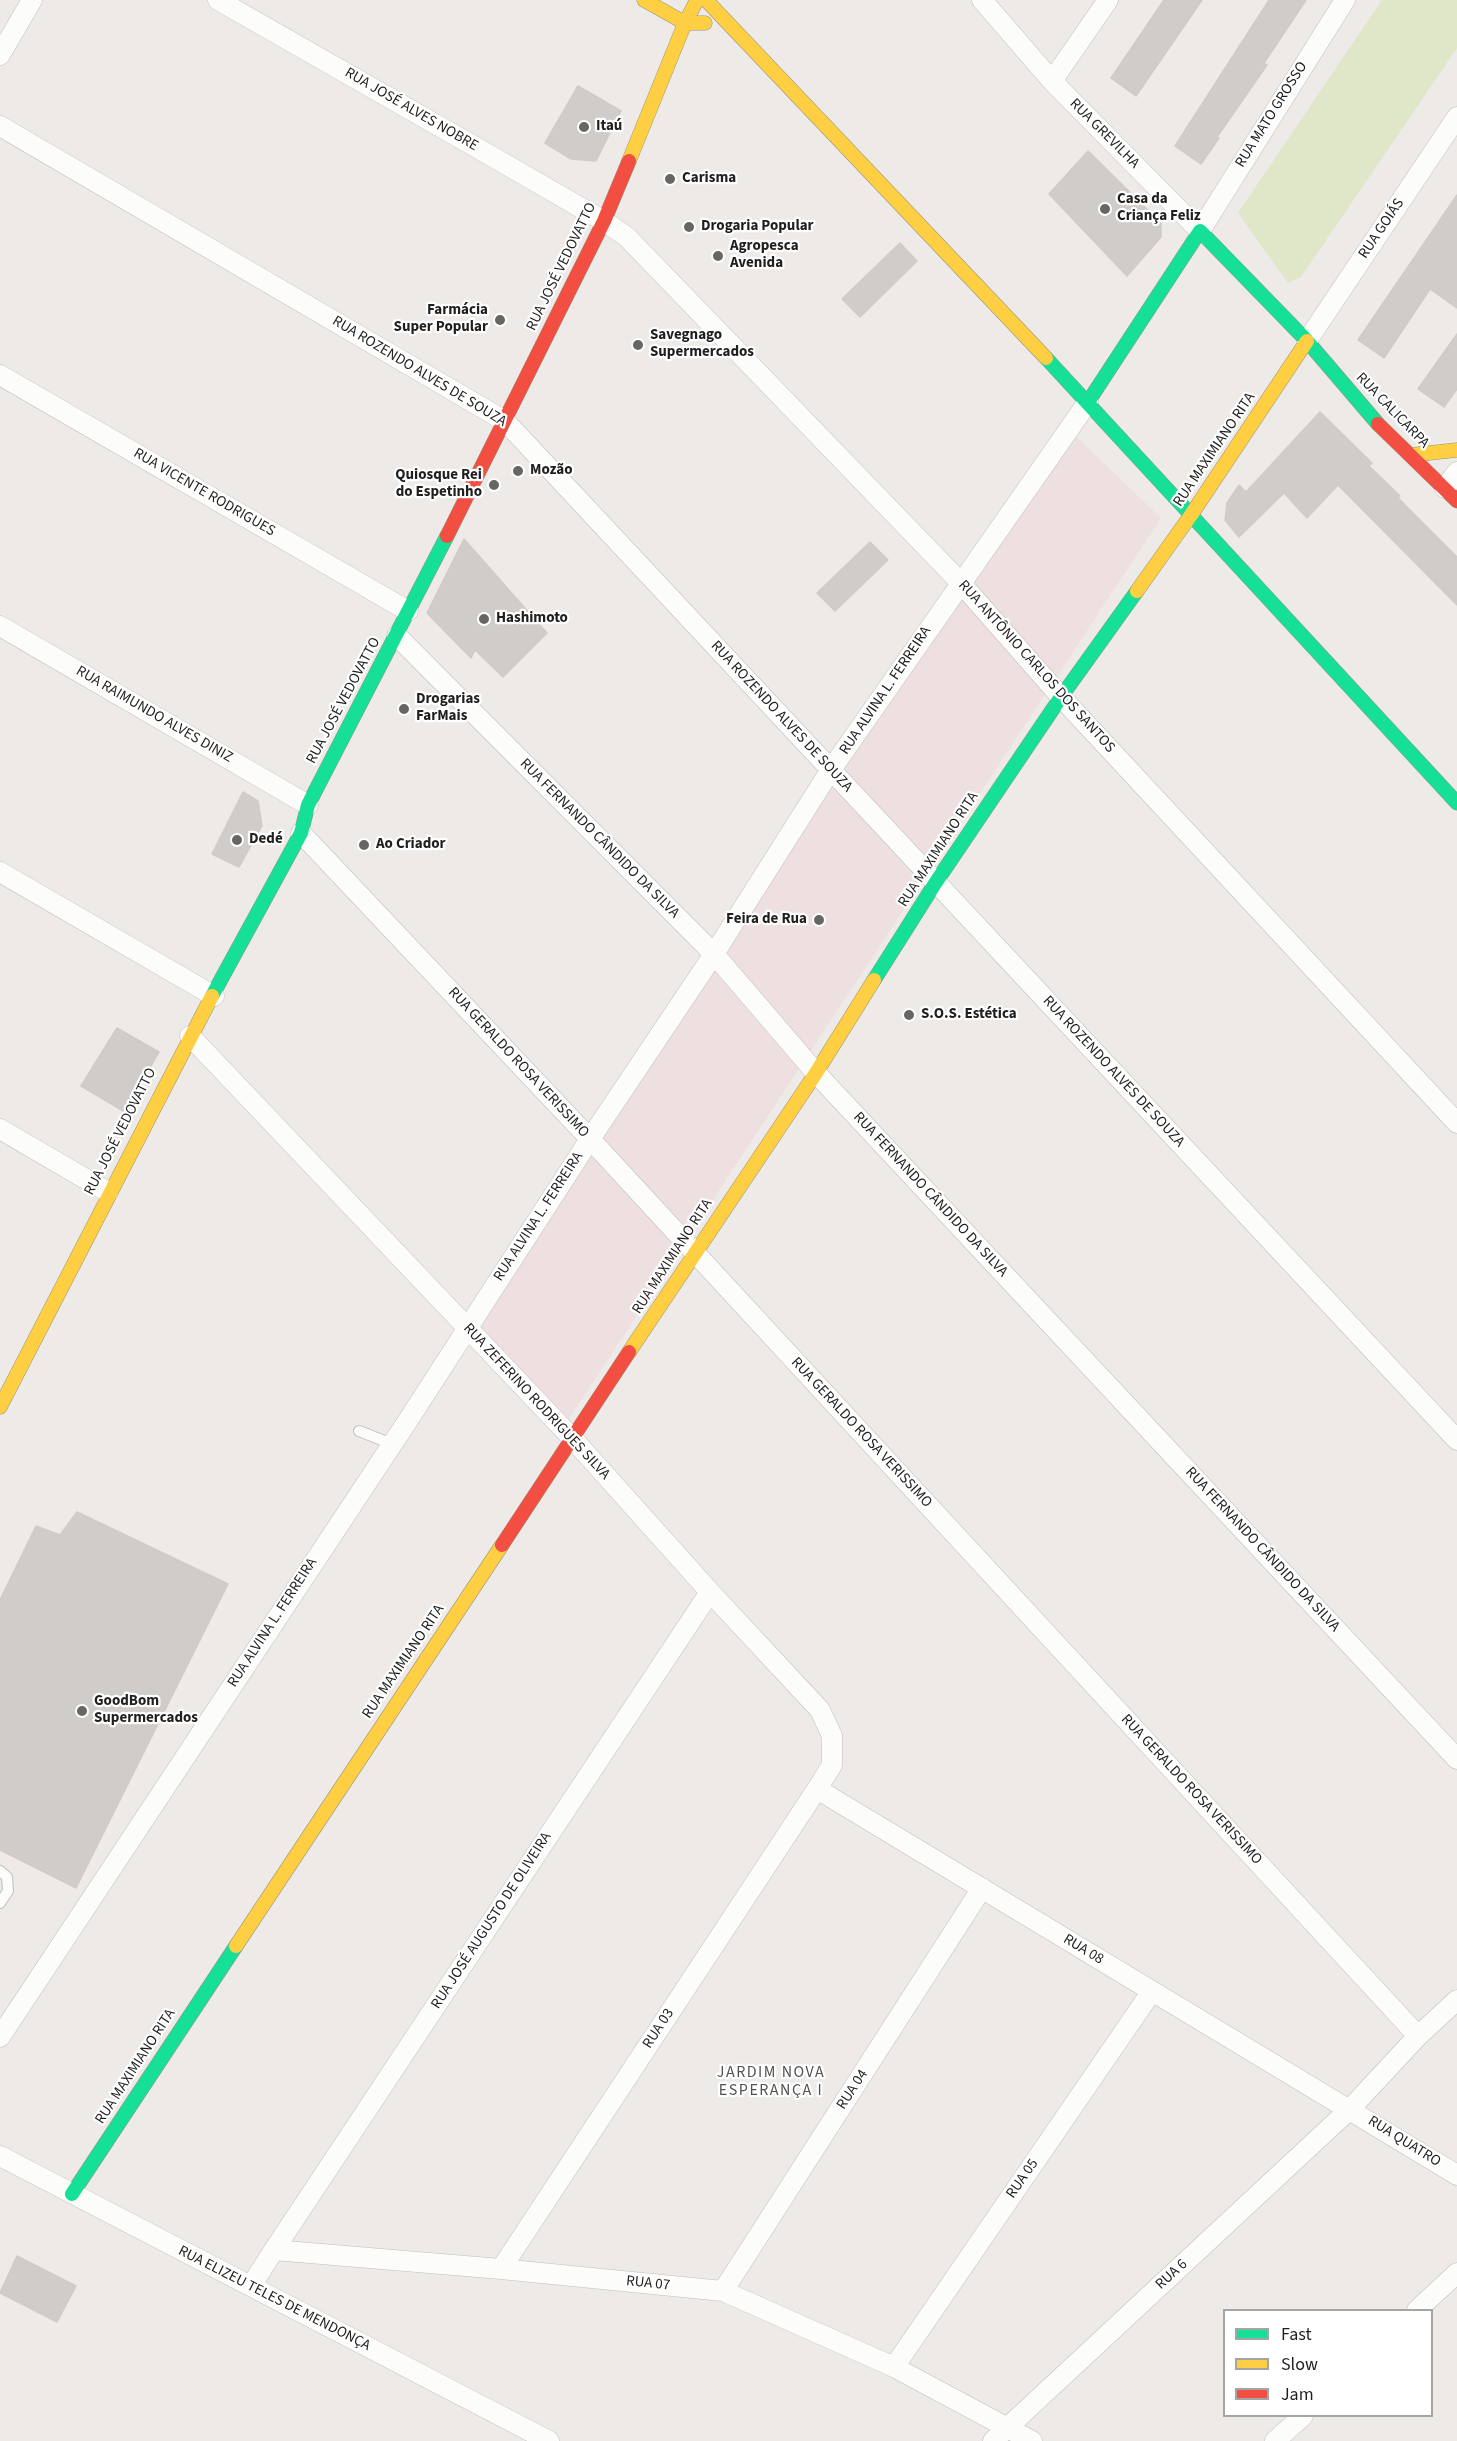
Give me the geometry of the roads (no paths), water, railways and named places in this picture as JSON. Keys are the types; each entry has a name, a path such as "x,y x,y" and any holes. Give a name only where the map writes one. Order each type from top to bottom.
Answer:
{"street":[{"path":"0,55 32,0"},
{"name":"RUA JOSÉ ALVES NOBRE","path":"218,0 604,221"},
{"path":"644,0 685,23 726,23"},
{"name":"RUA JOSÉ VEDOVATTO","path":"0,1407 108,1192 301,833 308,805 397,636 604,221 685,23 697,0"},
{"path":"706,0 1088,402 1457,803"},
{"name":"RUA GREVILHA","path":"982,0 1052,81 1307,341"},
{"path":"1052,81 1108,0"},
{"name":"RUA MATO GROSSO","path":"1200,231 1345,0"},
{"name":"RUA GOIÁS","path":"1307,341 1457,117"},
{"name":"RUA ROZENDO ALVES DE SOUZA","path":"0,126 505,421 1457,1440"},
{"name":"RUA ANTÔNIO CARLOS DOS SANTOS","path":"604,221 627,237 960,582 1061,697 1457,1124"},
{"path":"1088,402 1200,231"},
{"name":"RUA CALICARPA","path":"1307,341 1367,413 1451,494"},
{"name":"RUA MAXIMIANO RITA","path":"72,2194 694,1253 816,1073 936,882 1061,697 1191,515 1307,341"},
{"name":"RUA VICENTE RODRIGUES","path":"0,375 408,611"},
{"name":"RUA ALVINA L. FERREIRA","path":"0,2037 714,954 830,771 1088,402"},
{"path":"1411,456 1457,450"},
{"path":"1451,494 1457,472"},
{"name":"RUA RAIMUNDO ALVES DINIZ","path":"0,626 308,805"},
{"name":"RUA FERNANDO CÂNDIDO DA SILVA","path":"397,636 714,954 816,1073 1457,1759"},
{"name":"RUA GERALDO ROSA VERISSIMO","path":"301,833 590,1139 1418,2036"},
{"path":"0,873 214,996"},
{"name":"RUA ZEFERINO RODRIGUES SILVA","path":"190,1036 573,1439 710,1592 820,1710 832,1736 832,1765 817,1789"},
{"path":"0,1129 108,1192"},
{"path":"0,1372 14,1380"},
{"name":"RUA JOSÉ AUGUSTO DE OLIVEIRA","path":"274,2250 710,1592"},
{"name":"RUA 08","path":"817,1789 1350,2109"},
{"name":"RUA 03","path":"501,2269 817,1789"},
{"name":"RUA 04","path":"723,2292 982,1888"},
{"name":"RUA 05","path":"894,2367 1152,1991"},
{"name":"RUA 6","path":"1000,2434 1350,2109 1418,2036 1457,2000"},
{"name":"RUA QUATRO","path":"1350,2109 1457,2175"},
{"name":"RUA ELIZEU TELES DE MENDONÇA","path":"0,2156 549,2441"},
{"path":"251,2286 274,2250"},
{"name":"RUA 07","path":"274,2250 501,2269 723,2292 894,2367 1000,2434 1032,2441"},
{"path":"1418,2309 1457,2273"},
{"path":"1275,2441 1301,2417"}],"lane":[{"path":"359,1431 392,1444"},
{"path":"0,1871 7,1877 8,1891 0,1903"}],"place":[{"name":"Itaú","path":"584,127"},
{"name":"Carisma","path":"670,179"},
{"name":"Casa da Criança Feliz","path":"1105,209"},
{"name":"Drogaria Popular","path":"689,227"},
{"name":"Agropesca Avenida","path":"718,256"},
{"name":"Farmácia Super Popular","path":"500,320"},
{"name":"Savegnago Supermercados","path":"638,345"},
{"name":"Mozão","path":"518,471"},
{"name":"Quiosque Rei do Espetinho","path":"494,485"},
{"name":"Hashimoto","path":"484,619"},
{"name":"Drogarias FarMais","path":"404,709"},
{"name":"Dedé","path":"237,840"},
{"name":"Ao Criador","path":"364,845"},
{"name":"Feira de Rua","path":"819,920"},
{"name":"S.O.S. Estética","path":"909,1015"},
{"name":"GoodBom Supermercados","path":"82,1711"}],"district":[{"name":"JARDIM NOVA ESPERANÇA I","path":"771,2082"}]}
